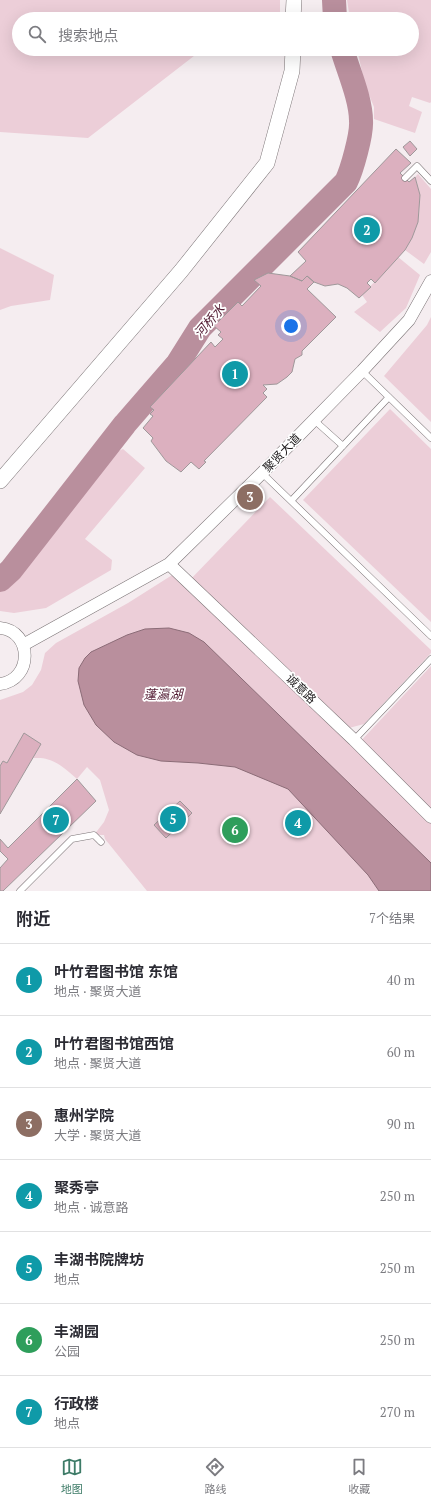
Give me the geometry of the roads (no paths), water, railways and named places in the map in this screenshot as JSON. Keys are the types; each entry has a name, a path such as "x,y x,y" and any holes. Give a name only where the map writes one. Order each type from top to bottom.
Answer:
{"street":[{"path":"293,12 294,0"},
{"path":"0,481 181,271 267,163 292,71 293,56"},
{"name":"聚贤大道","path":"23,645 169,564 362,371 409,320 431,281"},
{"name":"诚意路","path":"169,564 354,740 431,817"},
{"path":"0,628 11,632 18,637 23,645 25,661 23,669 12,680 0,684"}],"lane":[{"path":"405,178 416,166 431,181"},
{"path":"362,371 431,438"},
{"path":"292,501 389,397"},
{"path":"314,420 343,446"},
{"path":"262,472 431,636"},
{"path":"354,740 431,659"},
{"path":"20,891 72,839 94,835 100,842"}],"water":[{"name":"蓬瀛湖","path":"169,628 189,633 204,642 431,863 431,891 379,891 368,875 288,789 235,767 161,761 137,755 114,742 96,725 84,705 78,681 79,668 85,658 91,652 127,635 145,629"}],"waterway":[{"name":"河桥水","path":"334,0 335,12"},
{"name":"河桥水","path":"0,580 11,570 125,424 178,363 200,328 346,182 356,152 361,121 357,94 344,56"}],"place":[{"name":"叶竹君图书馆西馆","path":"367,230"},
{"name":"叶竹君图书馆 东馆","path":"235,374"},
{"name":"惠州学院","path":"250,497"},
{"name":"丰湖书院牌坊","path":"173,819"},
{"name":"行政楼","path":"56,820"},
{"name":"聚秀亭","path":"298,823"},
{"name":"丰湖园","path":"235,830"}]}
